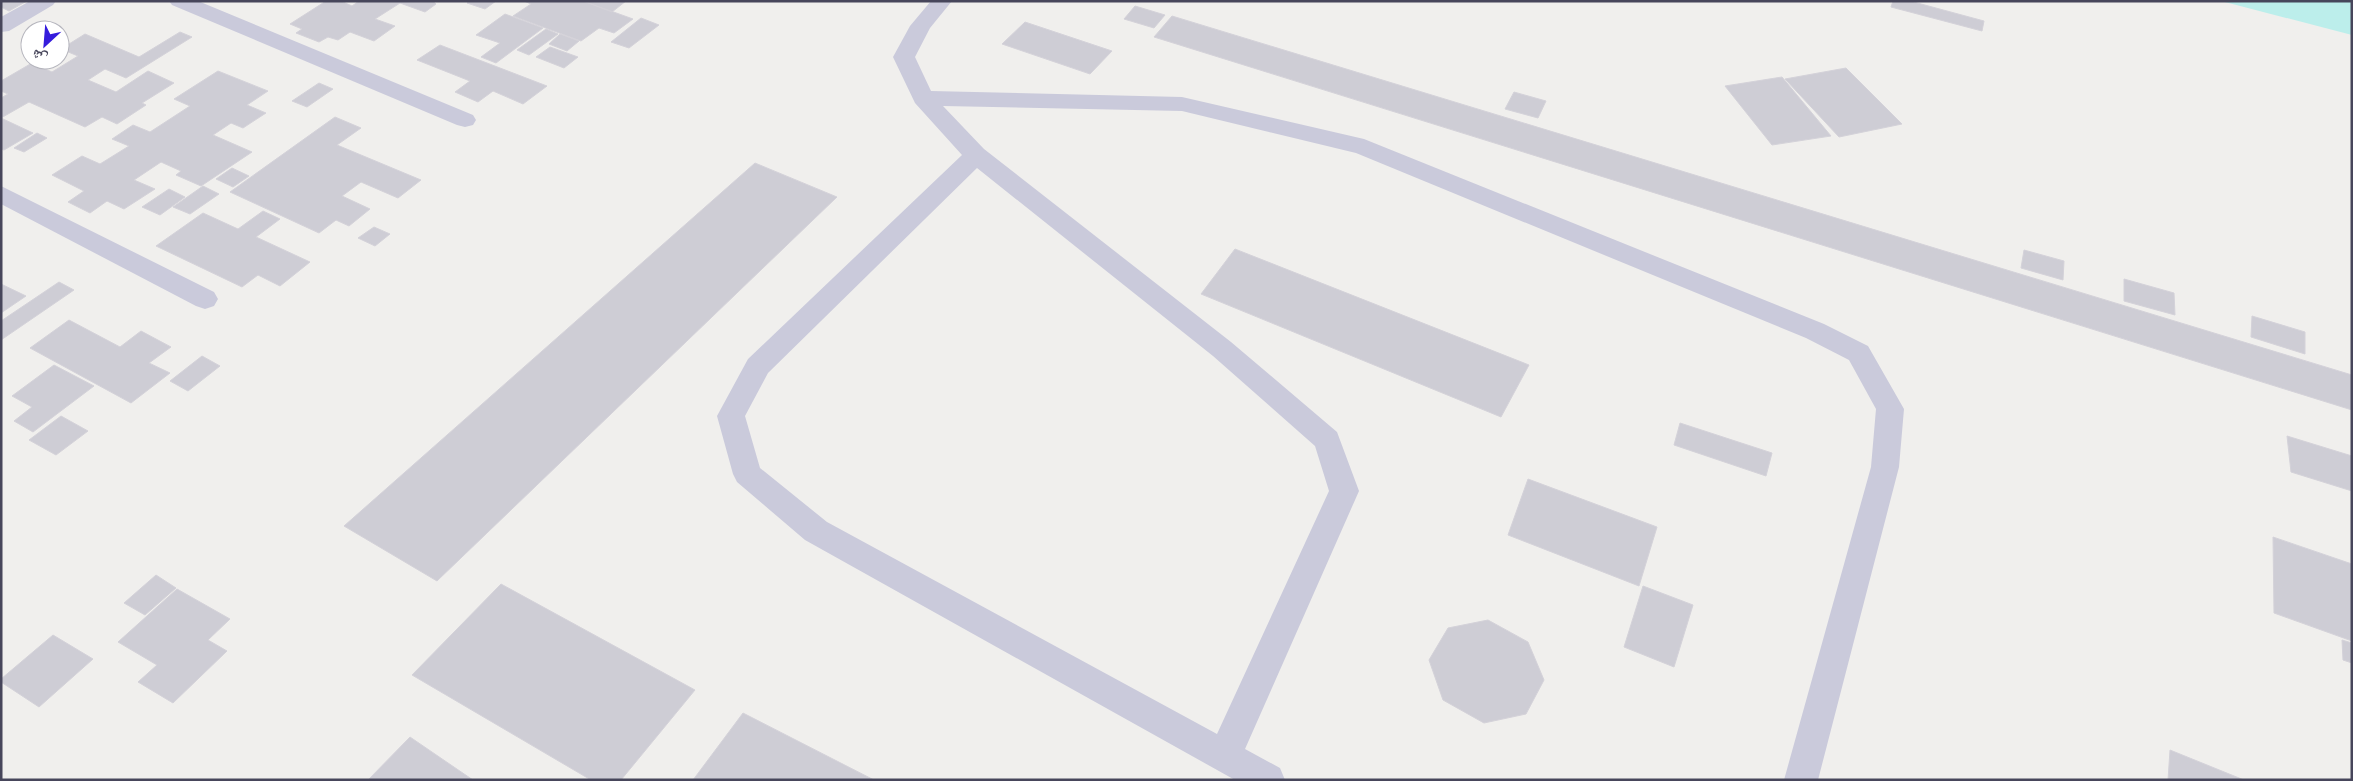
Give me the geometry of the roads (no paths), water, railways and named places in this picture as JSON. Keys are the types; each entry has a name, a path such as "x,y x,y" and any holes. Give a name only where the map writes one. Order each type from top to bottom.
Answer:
{"street":[{"path":"1,26 46,1"},
{"path":"178,1 465,120"},
{"path":"942,1 921,26 904,57 923,98 976,155 1222,349 1327,440 1344,492 1225,755"},
{"path":"923,98 1182,104 1286,126 1364,147 1815,331 1859,353 1890,409 1885,467 1802,780"},
{"path":"976,155 758,366 731,416 747,474 816,531 1268,780"},
{"path":"1,194 205,299"}]}
